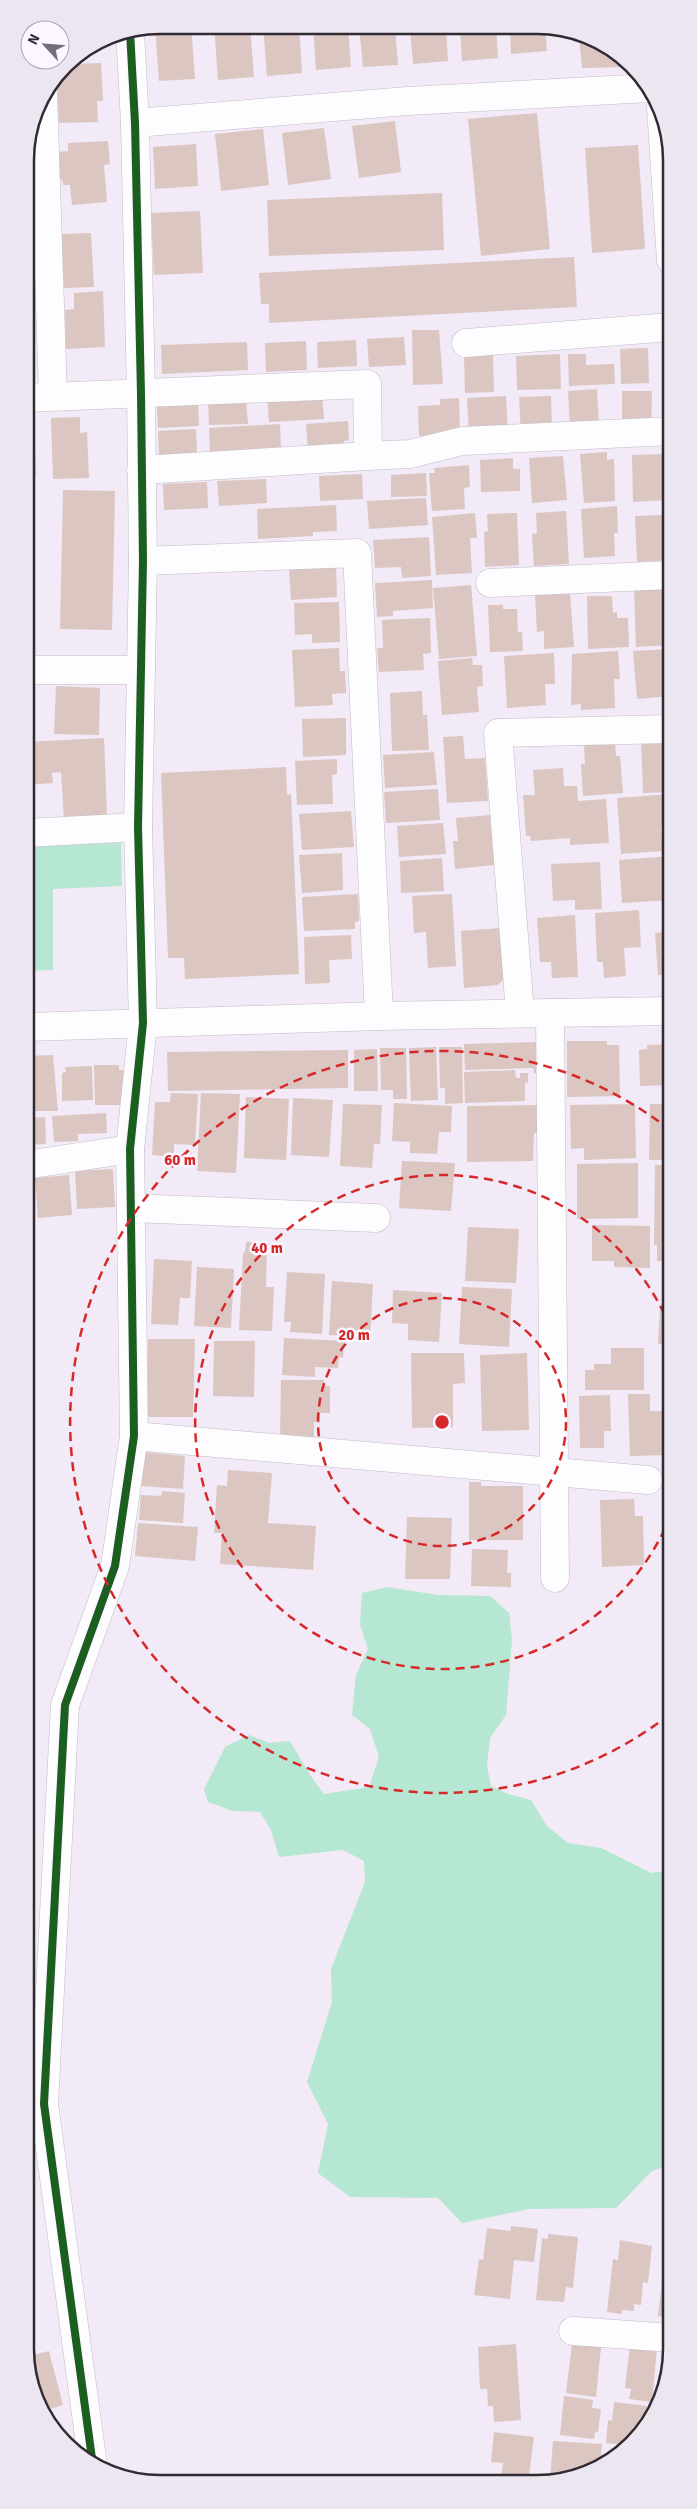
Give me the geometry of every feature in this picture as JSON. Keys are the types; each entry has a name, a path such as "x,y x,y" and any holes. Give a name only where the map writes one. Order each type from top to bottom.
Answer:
{"street":[{"path":"91,2455 44,2104 65,1706 115,1566 134,1436 130,1149 143,1023 138,827 143,561 135,123 130,37"},
{"path":"135,123 408,101 641,88"},
{"path":"43,110 53,396"},
{"path":"466,343 663,328"},
{"path":"34,397 367,384 368,456"},
{"path":"141,470 410,454 462,441 663,431"},
{"path":"143,561 357,553 379,1016"},
{"path":"490,583 663,576"},
{"path":"34,670 141,670"},
{"path":"520,1013 498,733 663,729"},
{"path":"34,833 138,827"},
{"path":"34,1027 379,1016 663,1011"},
{"path":"550,1013 555,1578"},
{"path":"34,1164 130,1149"},
{"path":"131,1208 376,1218"},
{"path":"134,1436 648,1480"},
{"path":"572,2330 663,2337"}],"green space":[{"path":"121,843 122,886 53,889 53,970 34,971 34,846"},
{"path":"387,1587 438,1595 490,1596 509,1613 512,1640 506,1715 490,1738 487,1766 491,1786 508,1794 531,1800 547,1826 568,1843 601,1848 651,1873 663,1871 663,2167 652,2171 616,2208 529,2209 462,2223 438,2198 350,2197 318,2173 328,2124 307,2082 332,2002 331,1969 365,1882 364,1861 343,1850 279,1857 271,1830 260,1812 233,1811 208,1802 204,1789 225,1747 249,1735 269,1743 290,1741 310,1775 324,1794 369,1787 379,1757 370,1729 352,1715 356,1675 368,1649 360,1625 362,1593"}],"building":[{"path":"156,34 192,34 195,79 159,81"},
{"path":"215,34 251,34 254,77 218,80"},
{"path":"264,34 300,34 302,73 267,76"},
{"path":"314,34 349,34 351,67 316,70"},
{"path":"360,34 396,34 398,65 363,67"},
{"path":"411,34 446,34 448,61 413,64"},
{"path":"460,34 496,34 498,58 462,61"},
{"path":"510,34 546,35 547,51 511,54"},
{"path":"579,41 600,51 622,67 582,68"},
{"path":"101,63 103,101 97,101 98,122 59,123 57,87 79,64"},
{"path":"537,113 550,249 481,256 468,119"},
{"path":"395,121 401,172 359,178 352,126"},
{"path":"324,128 331,179 288,185 282,133"},
{"path":"263,129 269,185 221,191 215,134"},
{"path":"108,141 110,164 104,165 107,202 72,205 70,185 63,185 62,179 60,179 58,152 68,151 68,143"},
{"path":"196,144 198,186 155,189 153,147"},
{"path":"638,145 645,249 592,253 585,148"},
{"path":"442,193 444,250 269,256 267,200"},
{"path":"200,211 203,273 154,275 151,213"},
{"path":"91,233 94,287 64,288 61,234"},
{"path":"574,257 577,307 269,323 269,304 261,304 259,273"},
{"path":"103,291 105,347 66,349 65,310 74,309 74,293"},
{"path":"412,330 439,330 443,384 413,385"},
{"path":"404,337 406,365 369,367 367,339"},
{"path":"356,340 357,366 318,368 317,342"},
{"path":"306,341 307,370 266,372 265,343"},
{"path":"247,342 248,370 162,374 161,345"},
{"path":"648,348 649,383 621,384 620,349"},
{"path":"560,354 561,389 517,390 516,356"},
{"path":"568,354 586,354 586,365 614,364 615,384 569,386"},
{"path":"493,355 494,392 465,393 464,357"},
{"path":"597,389 599,426 570,428 568,391"},
{"path":"622,391 652,391 651,428 622,428"},
{"path":"322,394 324,419 269,422 267,397"},
{"path":"506,396 508,432 469,434 467,398"},
{"path":"551,396 552,433 521,434 519,397"},
{"path":"246,398 248,424 209,425 208,399"},
{"path":"459,398 460,434 419,436 418,406 440,405 440,399"},
{"path":"198,400 199,426 158,428 157,406"},
{"path":"80,417 80,433 87,432 89,478 53,479 51,418"},
{"path":"348,421 349,440 344,441 345,448 308,450 306,424"},
{"path":"280,424 281,450 210,453 209,428"},
{"path":"34,429 36,475 34,475"},
{"path":"196,429 197,454 159,456 158,431"},
{"path":"607,452 607,460 614,459 615,501 584,503 580,454"},
{"path":"663,454 663,500 633,502 632,455"},
{"path":"563,456 567,500 532,503 529,458"},
{"path":"513,458 513,469 520,469 520,491 481,492 480,460"},
{"path":"469,465 470,487 464,488 465,509 432,511 429,473 435,473 434,468"},
{"path":"426,473 427,496 391,497 391,475"},
{"path":"362,474 363,499 320,501 319,476"},
{"path":"266,479 267,503 219,506 217,481"},
{"path":"207,482 208,508 164,510 163,484"},
{"path":"63,490 115,491 112,630 60,629"},
{"path":"426,498 428,525 369,529 367,501"},
{"path":"336,505 337,531 313,532 313,536 258,539 257,509"},
{"path":"617,506 618,533 614,533 615,556 584,558 581,509"},
{"path":"566,511 569,564 534,566 532,534 537,533 536,513"},
{"path":"475,513 477,538 470,538 472,573 436,575 432,517"},
{"path":"517,513 519,565 485,567 484,532 488,531 487,514"},
{"path":"663,515 663,560 637,562 635,516"},
{"path":"429,537 431,576 402,578 401,567 375,568 373,540"},
{"path":"336,565 337,597 291,600 289,568"},
{"path":"432,580 433,608 393,611 393,616 377,617 375,583"},
{"path":"471,585 477,656 439,659 433,588"},
{"path":"663,587 663,645 636,647 634,589"},
{"path":"570,593 574,647 544,649 544,631 537,632 535,595"},
{"path":"587,596 612,596 613,613 617,612 617,618 628,618 629,647 588,649"},
{"path":"339,602 340,642 312,643 312,634 295,635 294,603"},
{"path":"488,605 503,605 503,609 517,609 518,632 522,632 523,651 490,652"},
{"path":"430,618 431,653 423,654 424,670 379,672 377,648 383,648 382,620"},
{"path":"339,648 340,671 345,671 346,693 332,694 333,705 295,707 292,650"},
{"path":"663,649 663,697 637,699 633,651"},
{"path":"618,651 620,679 614,679 615,708 581,710 581,704 571,705 572,654"},
{"path":"554,653 555,684 545,684 546,705 507,708 504,656"},
{"path":"472,658 473,665 482,665 483,686 477,687 479,712 442,715 438,661"},
{"path":"56,686 100,688 99,735 54,734"},
{"path":"422,691 423,715 427,715 429,750 392,751 390,693"},
{"path":"346,718 346,755 303,757 302,719"},
{"path":"463,736 465,759 485,758 488,801 447,803 443,737"},
{"path":"663,737 663,792 643,793 641,738"},
{"path":"104,738 107,816 64,818 61,772 52,773 53,783 34,784 34,742"},
{"path":"615,742 616,756 620,756 623,793 583,796 581,764 585,764 584,744"},
{"path":"434,752 437,785 385,788 383,755"},
{"path":"337,759 337,774 332,775 333,804 297,805 295,761"},
{"path":"286,767 287,795 291,794 299,974 185,979 184,958 168,958 161,773"},
{"path":"563,768 564,786 577,786 578,801 606,799 609,843 570,845 570,838 531,841 530,836 526,836 523,795 535,795 533,770"},
{"path":"438,789 440,820 386,823 384,792"},
{"path":"663,795 663,827 661,827 663,851 621,854 617,798"},
{"path":"351,811 354,847 302,850 299,814"},
{"path":"490,815 494,865 455,869 453,841 458,841 456,818"},
{"path":"443,823 446,854 399,857 397,826"},
{"path":"342,853 343,890 302,893 299,855"},
{"path":"663,857 663,900 622,903 619,860"},
{"path":"442,858 444,891 401,893 400,861"},
{"path":"600,862 602,909 575,910 575,900 553,901 551,864"},
{"path":"358,894 359,921 355,922 355,929 304,931 302,897"},
{"path":"452,894 456,966 428,968 426,932 414,933 412,896"},
{"path":"639,910 641,947 624,948 626,976 604,978 603,962 597,962 595,913"},
{"path":"575,915 578,977 552,978 551,962 540,962 537,918"},
{"path":"500,928 504,979 498,985 464,988 461,931"},
{"path":"663,932 663,975 658,975 655,933"},
{"path":"351,935 352,959 329,960 330,983 305,984 304,937"},
{"path":"567,1041 607,1041 607,1045 619,1045 620,1096 567,1097"},
{"path":"538,1042 539,1073 534,1073 533,1068 465,1070 464,1044"},
{"path":"663,1044 663,1085 640,1086 639,1050 647,1049 647,1045"},
{"path":"436,1047 438,1100 411,1101 409,1048"},
{"path":"439,1047 462,1047 463,1103 445,1104 445,1088 440,1088"},
{"path":"380,1048 406,1048 407,1099 393,1099 393,1090 381,1090"},
{"path":"377,1049 378,1091 354,1091 354,1050"},
{"path":"348,1050 348,1088 168,1091 167,1052"},
{"path":"53,1055 58,1111 34,1111 34,1056"},
{"path":"94,1065 119,1065 119,1070 124,1070 125,1105 95,1105"},
{"path":"92,1066 93,1100 62,1101 62,1073 66,1072 65,1067"},
{"path":"515,1070 516,1078 520,1078 520,1073 528,1073 528,1083 525,1082 525,1101 465,1103 464,1072"},
{"path":"171,1093 198,1094 195,1145 174,1144 174,1157 152,1155 155,1102 170,1102"},
{"path":"201,1093 240,1094 236,1173 197,1171"},
{"path":"246,1097 289,1099 286,1160 244,1158"},
{"path":"293,1098 333,1100 329,1157 291,1155"},
{"path":"394,1103 452,1106 451,1132 439,1132 437,1154 410,1153 410,1142 392,1141"},
{"path":"343,1104 382,1105 380,1144 374,1144 372,1168 340,1166"},
{"path":"635,1104 636,1158 584,1160 584,1148 571,1149 570,1105"},
{"path":"650,1104 663,1104 663,1160 649,1160"},
{"path":"539,1105 540,1133 534,1133 533,1161 467,1162 467,1106"},
{"path":"106,1113 107,1133 78,1134 78,1141 54,1142 52,1116"},
{"path":"45,1117 46,1144 34,1145 34,1118"},
{"path":"402,1161 455,1163 451,1211 399,1208"},
{"path":"638,1163 638,1218 577,1219 577,1164"},
{"path":"655,1165 663,1165 663,1261 657,1261 657,1245 654,1245"},
{"path":"113,1169 115,1207 77,1209 75,1171"},
{"path":"69,1175 72,1215 38,1218 35,1178"},
{"path":"592,1225 650,1226 650,1268 614,1267 614,1261 592,1261"},
{"path":"468,1227 519,1229 516,1283 465,1281"},
{"path":"246,1242 267,1243 266,1287 274,1287 272,1331 239,1330 243,1253 245,1252"},
{"path":"154,1259 192,1261 190,1298 180,1298 178,1325 151,1324"},
{"path":"197,1267 234,1269 231,1328 194,1326"},
{"path":"663,1268 663,1307 662,1307"},
{"path":"287,1272 325,1274 322,1334 290,1332 291,1322 284,1322"},
{"path":"332,1281 373,1284 370,1337 329,1335"},
{"path":"462,1287 512,1289 509,1347 459,1344"},
{"path":"393,1290 442,1293 439,1342 408,1340 408,1324 392,1323"},
{"path":"660,1310 663,1310 663,1344 658,1344"},
{"path":"284,1338 344,1341 343,1358 339,1357 338,1368 315,1367 315,1377 282,1375"},
{"path":"148,1339 195,1339 193,1417 147,1417"},
{"path":"214,1341 255,1341 254,1397 213,1396"},
{"path":"611,1348 644,1348 644,1390 585,1390 585,1370 594,1370 594,1364 611,1364"},
{"path":"411,1353 464,1353 465,1383 453,1384 453,1427 412,1428"},
{"path":"527,1353 529,1430 482,1431 480,1355"},
{"path":"281,1380 324,1380 324,1386 330,1386 330,1413 320,1413 320,1423 314,1422 314,1437 280,1437"},
{"path":"628,1394 650,1394 650,1411 663,1411 663,1455 630,1456"},
{"path":"610,1395 611,1431 604,1431 604,1448 580,1448 579,1396"},
{"path":"144,1452 185,1456 183,1489 141,1486"},
{"path":"228,1470 272,1473 268,1523 316,1526 313,1570 220,1564 222,1533 214,1533 217,1485 227,1486"},
{"path":"469,1482 481,1482 481,1486 523,1486 523,1540 469,1540"},
{"path":"162,1491 185,1493 183,1523 139,1520 141,1495 161,1496"},
{"path":"634,1499 635,1516 643,1516 644,1565 602,1567 600,1500"},
{"path":"407,1517 452,1518 450,1579 405,1579"},
{"path":"138,1523 198,1527 195,1561 135,1556"},
{"path":"472,1549 508,1550 507,1573 511,1573 511,1587 471,1586"},
{"path":"511,2226 538,2229 534,2262 514,2260 510,2299 474,2295 479,2259 483,2260 487,2228 511,2231"},
{"path":"548,2234 578,2237 573,2288 566,2287 564,2302 536,2300 542,2238 548,2239"},
{"path":"620,2240 652,2246 648,2283 643,2282 641,2305 634,2304 634,2311 622,2310 622,2314 607,2312 613,2259 618,2260"},
{"path":"663,2273 663,2317 658,2316"},
{"path":"516,2344 521,2420 494,2422 493,2406 488,2406 487,2389 480,2389 478,2347"},
{"path":"572,2344 601,2347 596,2397 566,2393"},
{"path":"630,2345 657,2348 652,2402 629,2399 631,2389 625,2388"},
{"path":"49,2351 63,2405 49,2409 43,2398 38,2382 34,2355"},
{"path":"564,2396 593,2400 592,2408 601,2409 598,2432 595,2432 594,2439 560,2435"},
{"path":"614,2402 647,2406 642,2419 619,2444 606,2443 608,2420 612,2421"},
{"path":"494,2432 534,2437 529,2475 501,2475 503,2463 491,2462"},
{"path":"553,2441 602,2444 601,2458 586,2466 550,2474"}],"cycle path":[{"path":"91,2455 44,2104 65,1705 115,1566 134,1436 130,1149 143,1023 138,827 143,561 135,123 130,37"}]}
